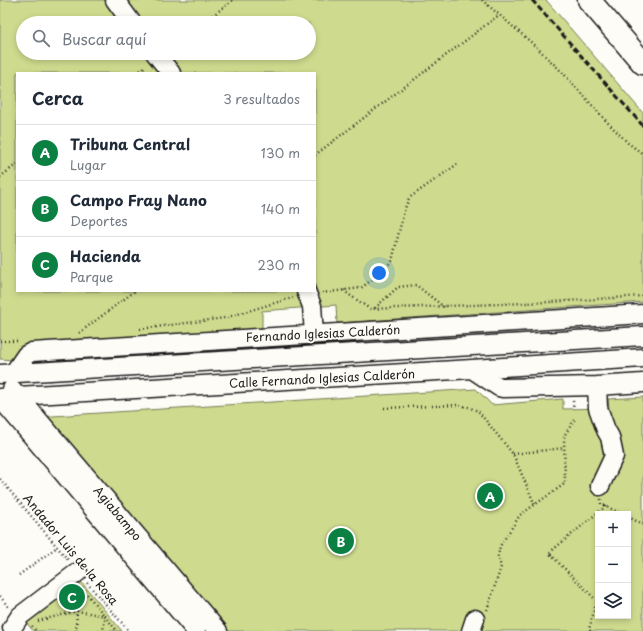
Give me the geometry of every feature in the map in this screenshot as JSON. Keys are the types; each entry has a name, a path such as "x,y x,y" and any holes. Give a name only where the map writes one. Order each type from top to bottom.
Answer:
{"main road":[{"path":"589,0 643,63"}],"street":[{"path":"115,0 127,16"},
{"path":"161,60 170,72"},
{"path":"307,293 312,306 314,334"},
{"name":"Fernando Iglesias Calderón","path":"4,374 26,355 32,352 140,337 314,334 643,314"},
{"path":"437,327 437,349"},
{"name":"Calle Fernando Iglesias Calderón","path":"4,374 643,336"},
{"path":"140,337 144,365"},
{"name":"Calle Fernando Iglesias Calderón","path":"0,398 643,358"},
{"path":"472,369 501,388 597,386 643,383"},
{"name":"Agiabampo","path":"4,374 18,396 218,631"},
{"path":"597,386 598,408 610,437 614,456 600,486"},
{"name":"Agiabampo","path":"0,398 196,631"},
{"path":"10,630 20,616 78,582"}],"path":[{"path":"212,16 234,0"},
{"path":"482,0 532,43 562,72 609,124 628,143 643,154"},
{"path":"316,154 500,15"},
{"path":"307,293 361,288 377,276 392,261 404,211 409,198 459,163"},
{"path":"0,177 16,165"},
{"path":"374,309 398,287 416,285 444,307"},
{"path":"344,290 370,309 550,302 643,296"},
{"path":"74,337 134,292"},
{"path":"140,337 225,318 280,301"},
{"path":"0,341 19,341"},
{"path":"384,408 458,405 478,411 513,454 535,505"},
{"path":"477,622 501,567 498,556 500,546 520,516 565,482 564,436 574,420"},
{"path":"513,454 564,448"},
{"name":"Andador Luis de la Rosa","path":"0,479 58,547 78,582 129,631"},
{"path":"600,486 599,491 601,504 616,511"},
{"path":"590,631 589,629 597,601 548,553 606,506"},
{"path":"631,518 643,524"},
{"path":"19,575 58,547"},
{"path":"76,631 78,582"},
{"path":"78,582 117,631"},
{"path":"0,596 10,609"},
{"path":"36,631 30,624 77,611 105,616"},
{"path":"104,631 105,616"}],"green space":[{"path":"0,0 546,0 643,113 643,302 337,323 336,305 262,311 262,328 69,345 13,360 0,359"},
{"path":"476,389 492,405 563,399 563,409 609,408 608,399 643,397 643,631 222,631 37,417"},
{"path":"77,577 122,631 33,631 23,618"}],"railway":[{"path":"532,0 643,126"}],"place":[{"name":"Tribuna Central","path":"490,496"},
{"name":"Campo Fray Nano","path":"341,541"},
{"name":"Hacienda","path":"72,597"}]}
